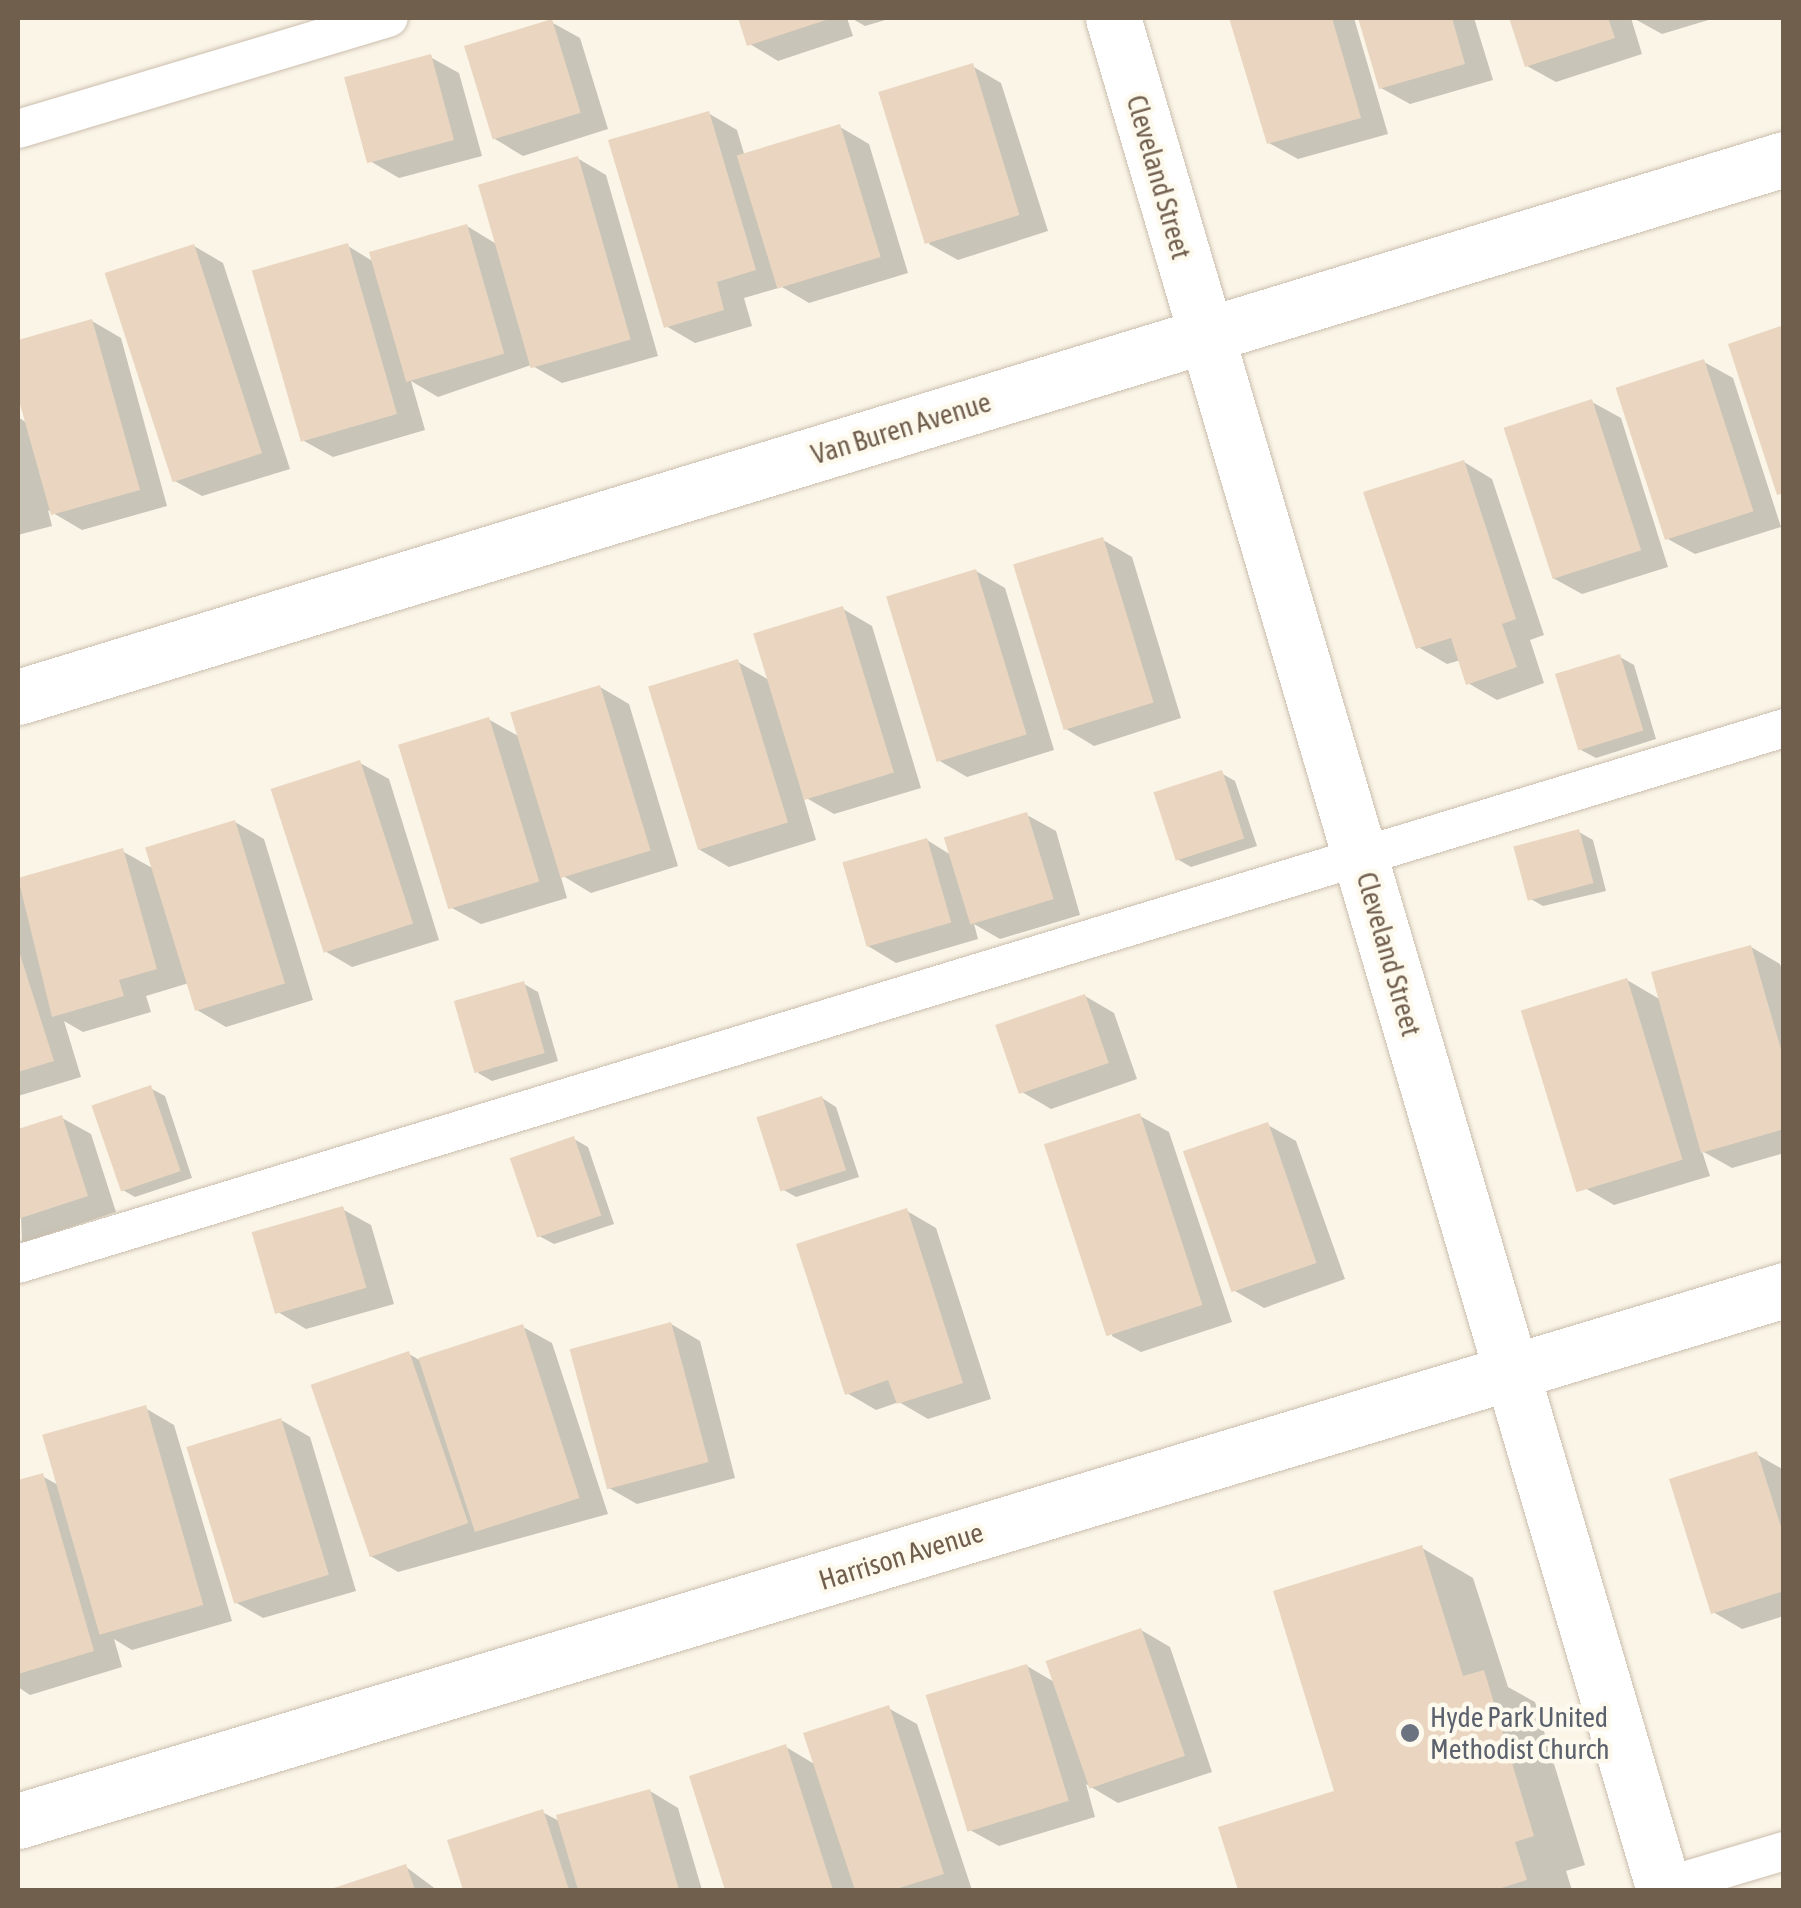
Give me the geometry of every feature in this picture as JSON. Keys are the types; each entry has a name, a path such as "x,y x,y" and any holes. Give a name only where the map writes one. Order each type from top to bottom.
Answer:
{"street":[{"name":"Cleveland Street","path":"1112,18 1512,1372 1660,1890"},
{"name":"Van Buren Avenue","path":"18,697 1784,159"},
{"name":"Harrison Avenue","path":"18,1821 1784,1290"}],"lane":[{"path":"18,129 389,18"},
{"path":"18,1264 1361,860 1784,728"},
{"path":"1660,1890 1784,1851"}],"building":[{"path":"738,18 832,18 747,46"},
{"path":"1229,18 1332,18 1361,118 1267,144"},
{"path":"1358,18 1452,18 1465,64 1379,89"},
{"path":"1509,18 1608,18 1615,38 1525,67"},
{"path":"552,19 581,113 493,140 464,46"},
{"path":"431,54 454,140 367,163 344,77"},
{"path":"973,63 1019,215 925,244 878,92"},
{"path":"709,111 756,270 717,282 724,310 664,328 608,140"},
{"path":"840,124 881,257 777,289 737,156"},
{"path":"578,156 631,340 531,368 478,185"},
{"path":"467,224 504,354 406,382 369,252"},
{"path":"348,243 397,414 301,442 252,271"},
{"path":"194,244 262,453 173,482 105,273"},
{"path":"92,319 140,490 51,515 18,397 18,340"},
{"path":"1784,325 1784,493 1777,495 1728,344"},
{"path":"1704,359 1753,511 1665,540 1616,388"},
{"path":"1592,399 1641,550 1553,579 1504,428"},
{"path":"1464,460 1516,619 1502,624 1517,667 1466,685 1451,638 1416,649 1363,492"},
{"path":"1103,537 1154,702 1064,730 1013,564"},
{"path":"976,569 1027,734 937,762 886,596"},
{"path":"843,606 894,772 804,800 753,633"},
{"path":"1620,654 1643,731 1578,750 1555,674"},
{"path":"738,659 788,823 698,850 648,686"},
{"path":"600,685 651,850 561,878 510,712"},
{"path":"489,717 539,881 448,909 398,745"},
{"path":"360,760 413,924 324,953 271,789"},
{"path":"1222,770 1244,838 1176,861 1154,792"},
{"path":"1027,812 1054,899 970,924 944,837"},
{"path":"235,820 285,984 195,1011 145,847"},
{"path":"1579,829 1593,883 1528,901 1513,847"},
{"path":"927,838 951,923 867,947 842,862"},
{"path":"123,848 157,969 119,980 124,996 52,1017 18,878"},
{"path":"1751,945 1784,1060 1784,1129 1701,1153 1651,972"},
{"path":"18,948 54,1061 18,1072"},
{"path":"1627,978 1683,1160 1576,1192 1521,1010"},
{"path":"524,981 545,1053 475,1073 454,1001"},
{"path":"1085,994 1109,1063 1019,1094 995,1025"},
{"path":"151,1085 181,1171 121,1192 91,1106"},
{"path":"822,1096 846,1170 780,1192 756,1117"},
{"path":"1140,1113 1202,1305 1106,1336 1044,1144"},
{"path":"62,1115 88,1196 18,1219 18,1129"},
{"path":"1268,1122 1317,1263 1231,1292 1183,1151"},
{"path":"574,1136 601,1215 537,1238 510,1158"},
{"path":"343,1206 366,1288 275,1314 252,1232"},
{"path":"907,1208 963,1383 897,1404 888,1380 845,1395 796,1244"},
{"path":"671,1322 709,1462 607,1489 570,1349"},
{"path":"523,1324 580,1498 475,1532 418,1358"},
{"path":"409,1351 468,1523 370,1557 311,1385"},
{"path":"146,1405 203,1605 100,1635 42,1435"},
{"path":"281,1418 329,1575 234,1604 186,1447"},
{"path":"1757,1451 1784,1536 1784,1591 1711,1614 1669,1479"},
{"path":"43,1473 94,1651 18,1674 18,1480"},
{"name":"Hyde Park United Methodist Church","path":"1422,1545 1463,1676 1484,1670 1534,1836 1515,1842 1527,1880 1495,1890 1238,1890 1218,1827 1334,1791 1273,1591"},
{"path":"1141,1628 1185,1756 1089,1789 1046,1661"},
{"path":"1027,1664 1069,1801 967,1832 926,1695"},
{"path":"889,1705 944,1874 893,1890 855,1890 803,1733"},
{"path":"786,1744 833,1890 725,1890 689,1776"},
{"path":"650,1789 679,1890 578,1890 556,1815"},
{"path":"543,1809 569,1890 463,1890 447,1840"},
{"path":"406,1864 415,1890 328,1890"}],"place":[{"name":"Hyde Park United Methodist Church","path":"1410,1733"}]}
